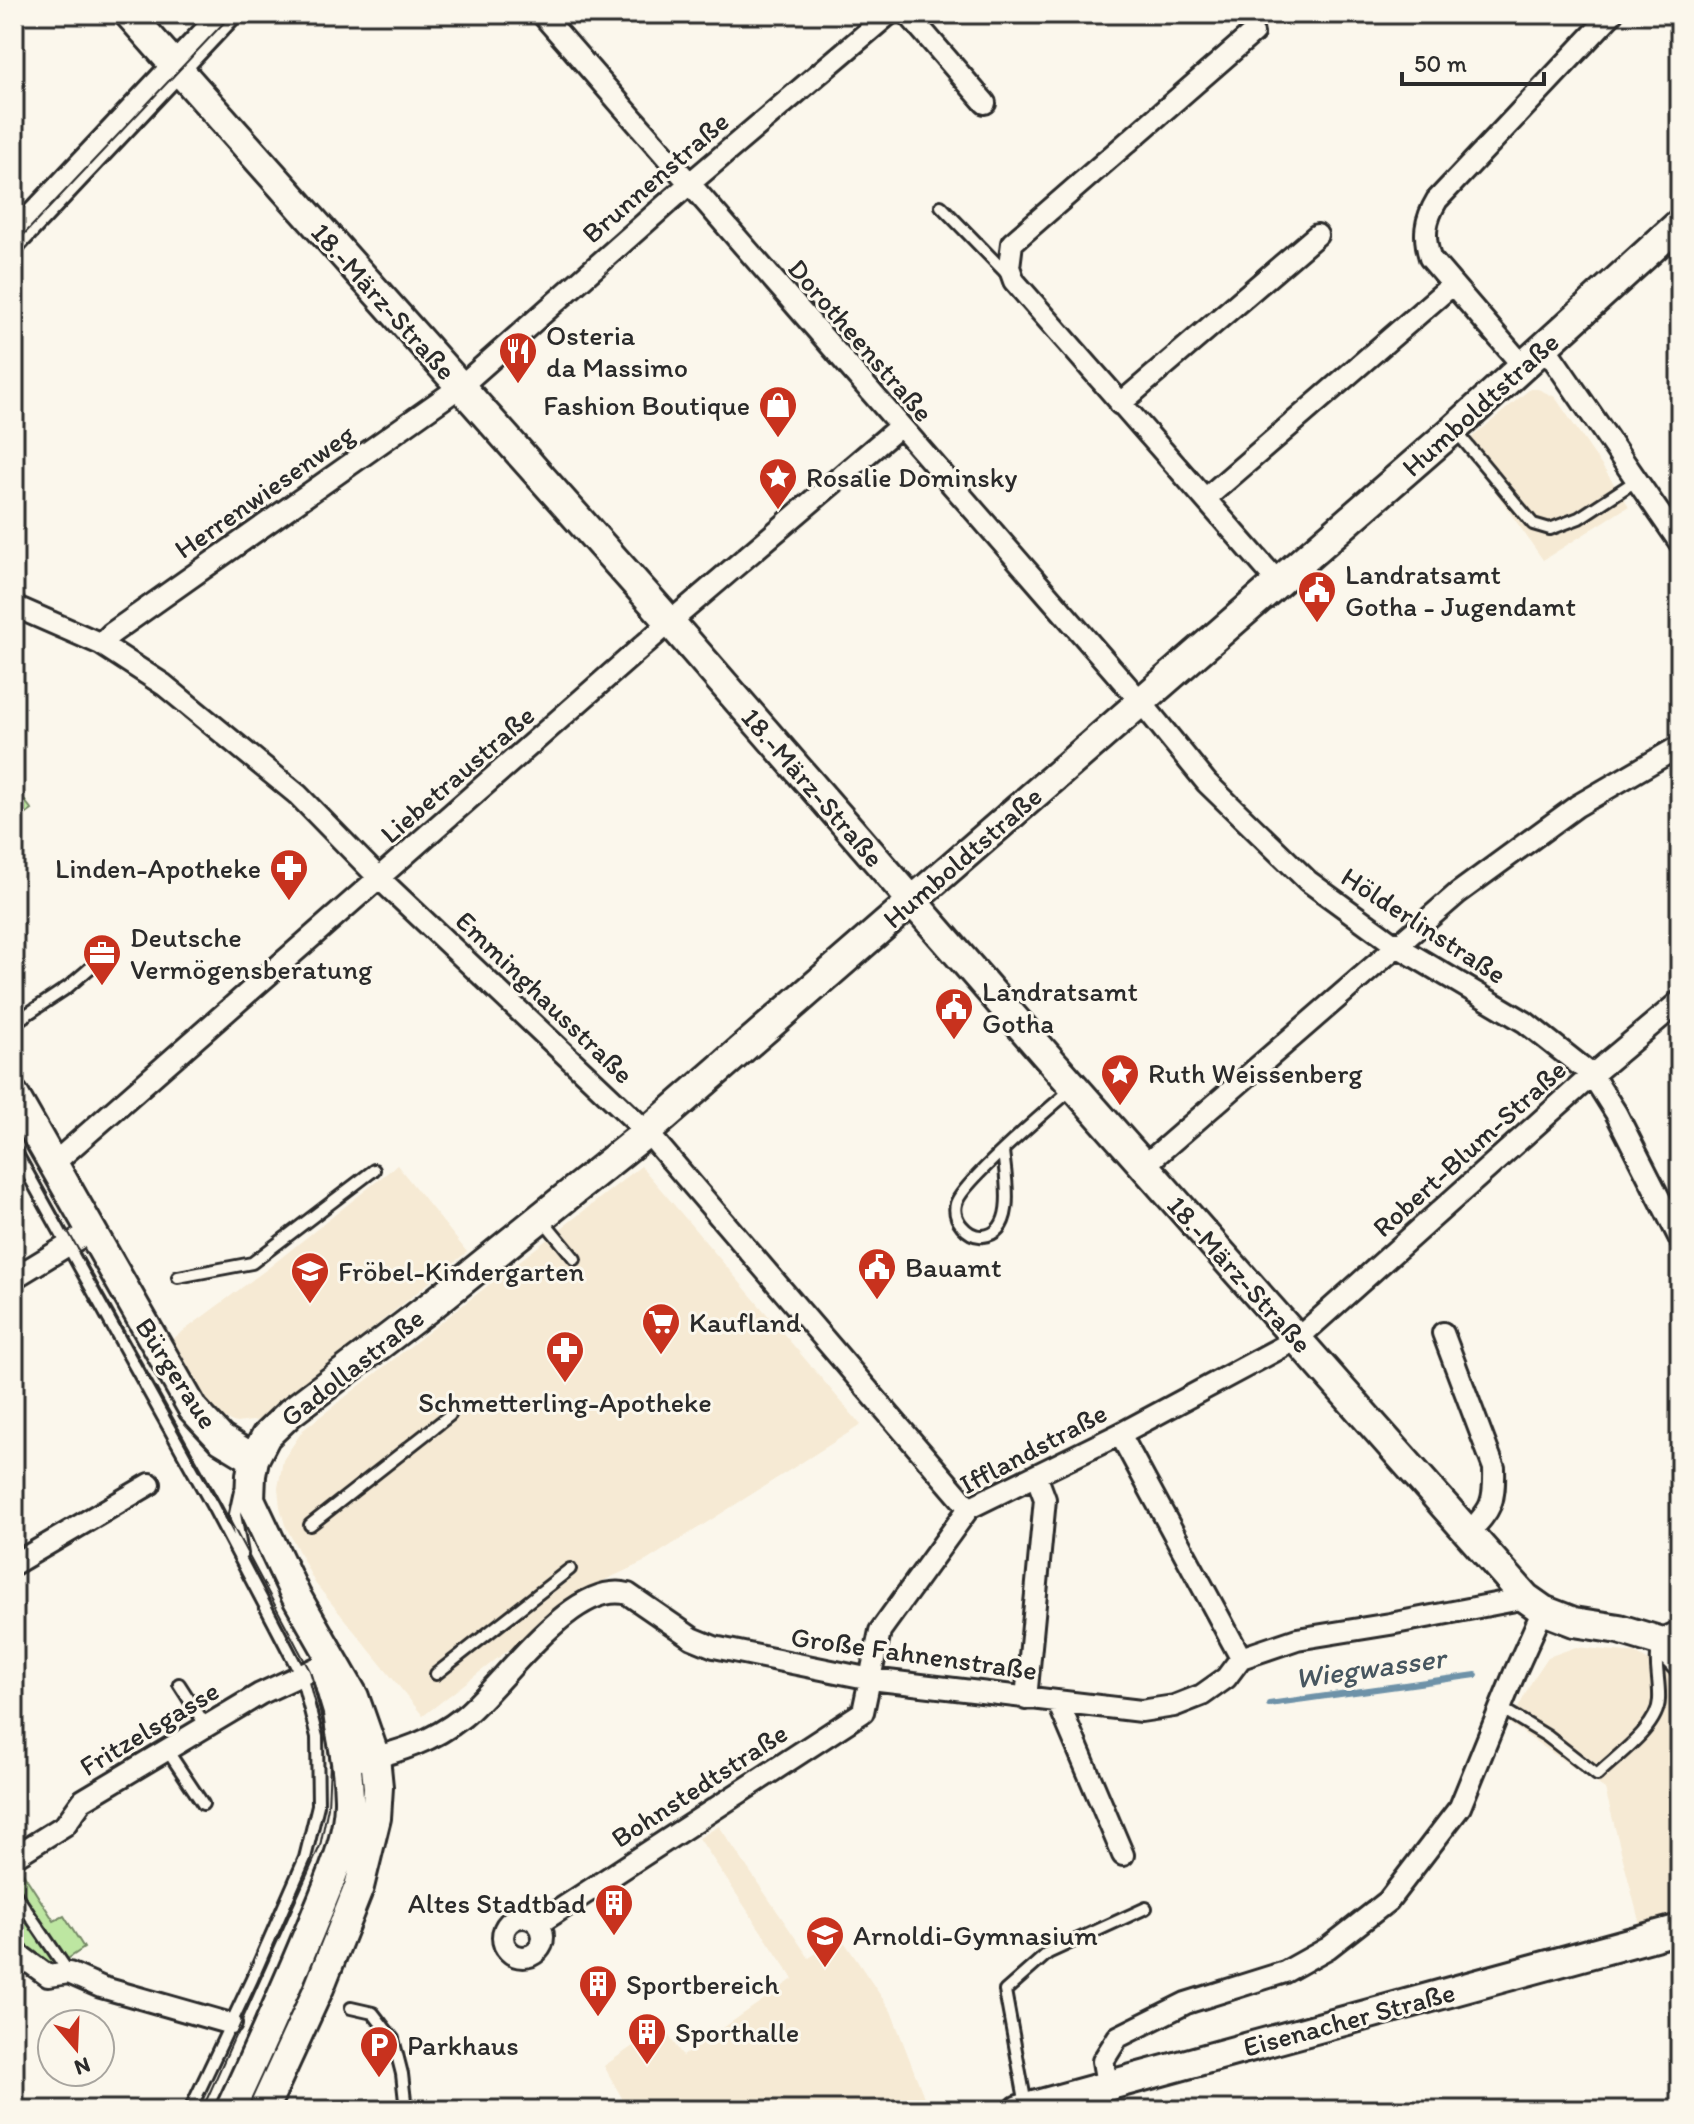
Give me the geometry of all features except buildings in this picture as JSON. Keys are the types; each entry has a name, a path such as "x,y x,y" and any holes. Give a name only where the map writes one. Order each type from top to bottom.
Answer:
{"main road":[{"name":"18.-März-Straße","path":"129,14 670,622 1468,1533 1535,1604"},
{"path":"14,239 226,14"},
{"name":"Humboldtstraße","path":"647,1132 1454,429 1680,223"},
{"name":"Bürgeraue","path":"14,1095 201,1421 221,1439 254,1459"},
{"name":"Gadollastraße","path":"254,1459 266,1436 290,1413 432,1305 647,1132"},
{"path":"230,2110 262,2043 334,1866 345,1829 349,1800 339,1719 254,1510 249,1489 254,1459"},
{"path":"1535,1604 1574,1622 1670,1636 1680,1662"},
{"path":"263,2110 319,1988 359,1887 376,1818 375,1757 354,1697 316,1662"},
{"name":"Eisenacher Straße","path":"1023,2109 1096,2095 1680,1929"}],"street":[{"name":"Dorotheenstraße","path":"542,14 1141,702"},
{"name":"Brunnenstraße","path":"461,386 689,184 889,14"},
{"path":"908,14 985,103"},
{"path":"1523,366 1430,258 1426,229 1437,200 1612,14"},
{"path":"1253,33 1012,243 1009,267 1014,281 1277,581"},
{"path":"1120,404 1317,235"},
{"path":"1205,499 1452,285"},
{"path":"1545,347 1680,543"},
{"name":"Herrenwiesenweg","path":"101,644 112,633 461,386"},
{"name":"Liebetraustraße","path":"53,1164 670,622 899,427"},
{"name":"Emminghausstraße","path":"14,606 101,644 164,685 298,795 380,879 647,1132 969,1508"},
{"name":"Hölderlinstraße","path":"1141,702 1207,783 1308,881 1397,946 1525,1022 1592,1075 1616,1113 1680,1239"},
{"path":"1144,1166 1458,893 1577,806 1680,746"},
{"name":"Robert-Blum-Straße","path":"1297,1339 1592,1075 1680,1001"},
{"path":"14,1278 91,1231"},
{"path":"1443,1333 1494,1468 1495,1487 1488,1513 1468,1533"},
{"name":"Ifflandstraße","path":"871,1679 880,1631 969,1508 1120,1434 1297,1339"},
{"path":"1120,1434 1241,1658"},
{"path":"1026,1699 1045,1499 1036,1475"},
{"path":"14,1564 150,1484"},
{"name":"Große Fahnenstraße","path":"346,1765 417,1745 451,1725 481,1701 516,1661 556,1623 588,1599 617,1591 628,1594 692,1638 714,1647 871,1679 1141,1711 1174,1706 1202,1695 1226,1678 1241,1658 1297,1639 1535,1604"},
{"path":"1096,2095 1103,2061 1118,2037 1186,2003 1285,1972 1328,1948 1388,1901 1460,1807 1501,1708 1535,1604"},
{"name":"Fritzelsgasse","path":"14,1857 65,1825 83,1800 316,1662"},
{"name":"Bohnstedtstraße","path":"538,1924 863,1712 871,1679"},
{"path":"1058,1702 1123,1855"},
{"path":"14,1951 48,1976 69,1973 101,1987 231,2024"}],"lane":[{"path":"941,206 1014,281"},
{"path":"1454,429 1533,524 1550,529 1579,518 1637,480"},
{"path":"14,1023 68,987 104,956"},
{"path":"1003,1151 1007,1201 1005,1215 1001,1227 991,1235 978,1237 967,1232 957,1220 956,1205 962,1192 1003,1151 1074,1086"},
{"path":"14,1149 243,1564 316,1662 319,1782 315,1823 305,1858 190,2110"},
{"path":"178,1277 252,1263 374,1170"},
{"path":"541,1217 575,1259"},
{"path":"310,1525 450,1415"},
{"path":"243,1564 235,1514 241,1485 254,1459"},
{"path":"436,1674 570,1569"},
{"path":"1501,1708 1547,1736 1597,1775 1655,1721 1659,1701 1655,1662 1670,1636"},
{"path":"179,1684 206,1726"},
{"path":"167,1750 203,1804"},
{"path":"14,1892 69,1973"},
{"path":"1023,2109 1005,1991 1048,1953 1146,1908"},
{"path":"351,2008 373,2013 393,2039 402,2074 406,2110"}],"shaded area":[{"path":"1530,389 1538,389 1555,397 1629,506 1543,560 1463,445"},
{"name":"Fröbel-Kindergarten","path":"397,1165 467,1252 260,1420 236,1423 220,1417 201,1394 170,1341 267,1269"},
{"path":"641,1166 861,1425 646,1561 590,1587 423,1716 315,1583 285,1525 280,1507 278,1488 283,1460 303,1430"},
{"path":"1576,1647 1635,1653 1662,1668 1680,1685 1680,1914 1640,1925 1605,1789 1510,1724 1548,1657"},
{"name":"Arnoldi-Gymnasium","path":"719,1826 809,1958 841,1937 891,2011 929,2110 622,2110 627,2107 604,2066 662,2026 683,2056 793,1979 699,1838"}],"green space":[{"path":"14,787 32,810 14,823"},
{"path":"23,1873 54,1921 64,1916 84,1948 54,1968 14,1946 14,1878"},
{"path":"304,1968 315,1973 252,2110 244,2110"}],"waterway":[{"name":"Wiegwasser","path":"1269,1704 1476,1675"}],"tram line":[{"path":"14,245 232,14"},
{"path":"14,1135 220,1502 310,1671 323,1714 330,1763 328,1807 320,1846 202,2110"}],"place":[{"name":"Osteria da Massimo","path":"518,385"},
{"name":"Fashion Boutique","path":"778,439"},
{"name":"Rosalie Dominsky","path":"778,511"},
{"name":"Landratsamt Gotha - Jugendamt","path":"1317,624"},
{"name":"Linden-Apotheke","path":"289,902"},
{"name":"Deutsche Vermögensberatung","path":"102,987"},
{"name":"Landratsamt Gotha","path":"954,1041"},
{"name":"Ruth Weissenberg","path":"1120,1107"},
{"name":"Bauamt","path":"877,1301"},
{"name":"Fröbel-Kindergarten","path":"310,1305"},
{"name":"Kaufland","path":"661,1356"},
{"name":"Schmetterling-Apotheke","path":"565,1384"},
{"name":"Altes Stadtbad","path":"614,1937"},
{"name":"Arnoldi-Gymnasium","path":"825,1969"},
{"name":"Sportbereich","path":"598,2018"},
{"name":"Sporthalle","path":"647,2066"},
{"name":"Parkhaus","path":"379,2079"}]}
